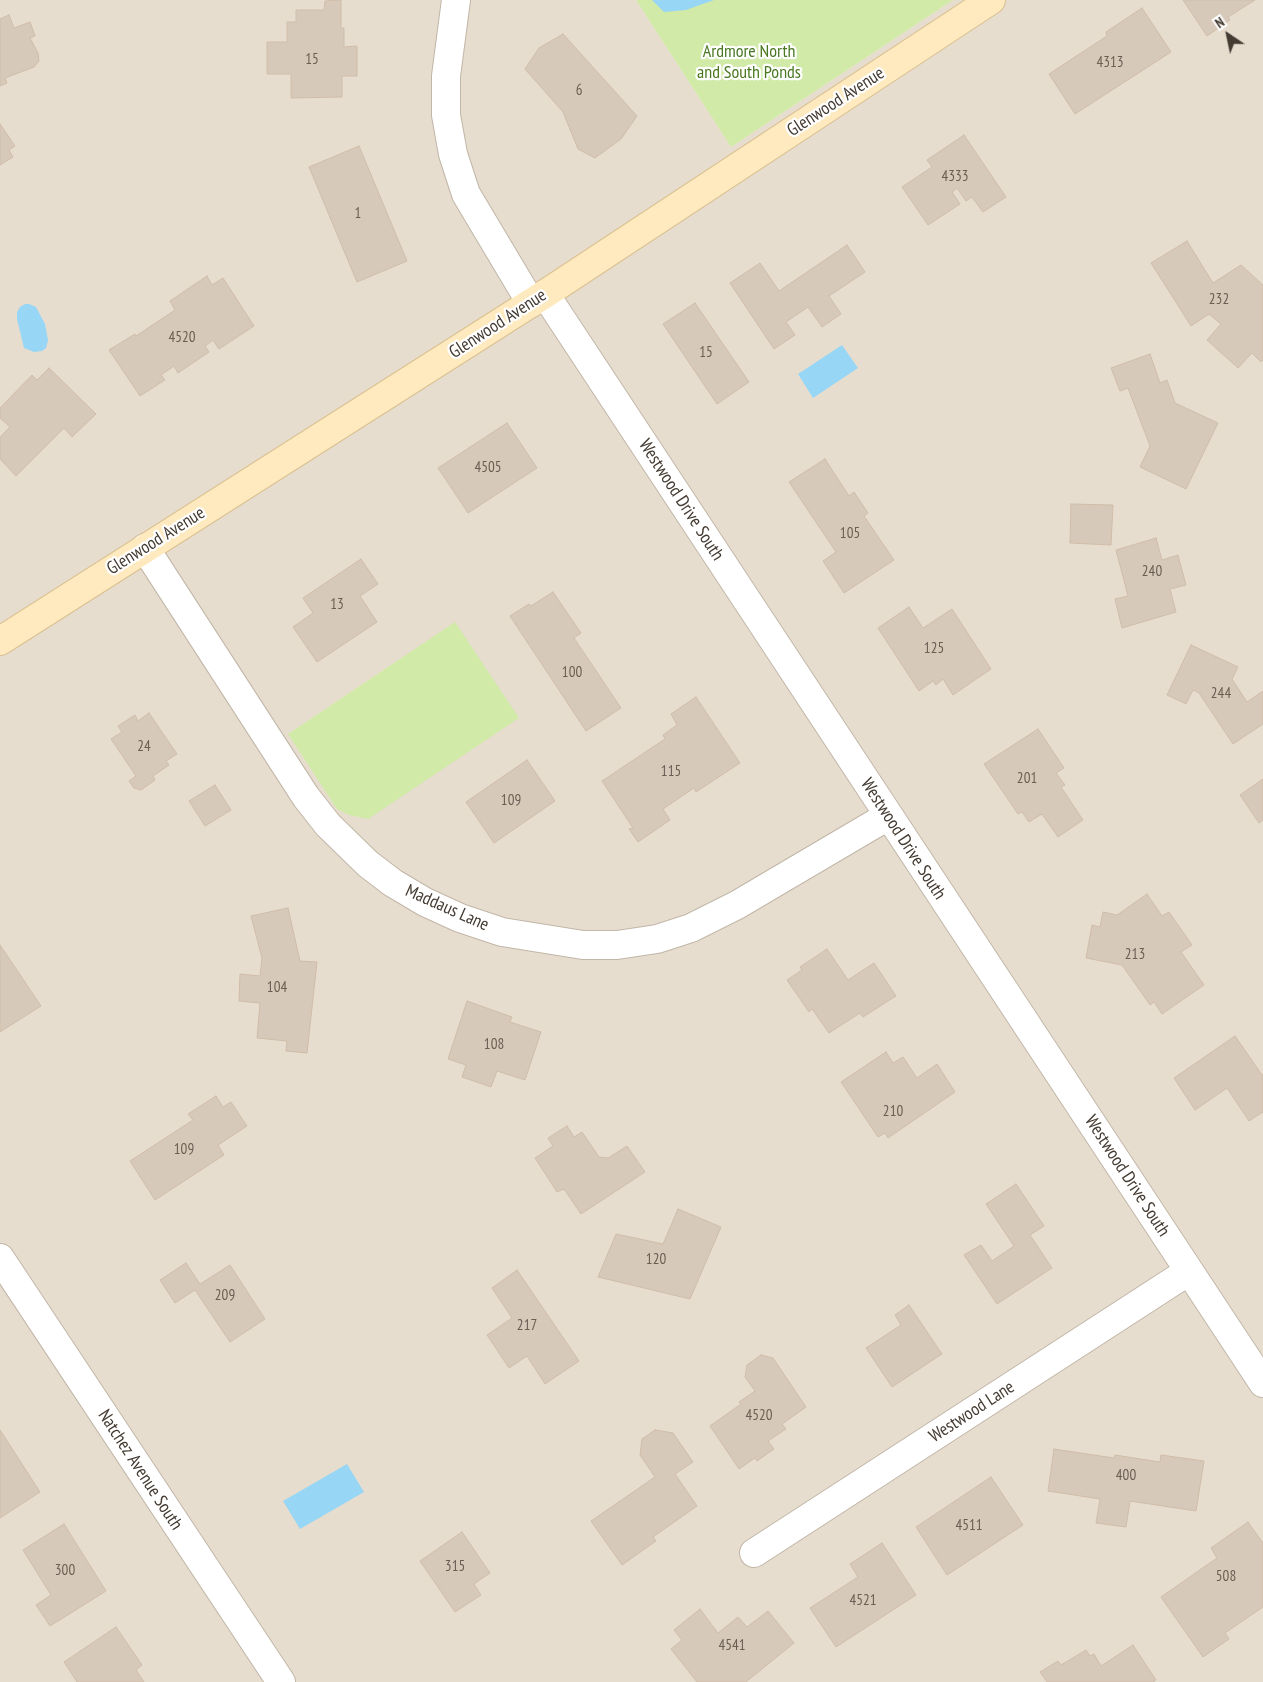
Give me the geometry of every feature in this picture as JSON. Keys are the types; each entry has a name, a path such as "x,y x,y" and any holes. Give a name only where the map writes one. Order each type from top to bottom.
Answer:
{"street":[{"name":"Westwood Drive South","path":"456,0 446,76 446,115 453,154 466,194 888,816 1263,1383"},
{"name":"Glenwood Avenue","path":"0,641 538,298 991,0"},
{"name":"Maddaus Lane","path":"145,548 306,796 328,824 368,864 393,883 425,902 460,918 502,932 583,945 617,945 657,939 692,928 737,905 888,816"},
{"name":"Natchez Avenue South","path":"0,1258 280,1682"},
{"name":"Westwood Lane","path":"754,1553 1189,1271"}],"shaded area":[{"path":"0,0 636,0 731,147 953,0 1263,0 1263,1682 0,1682"}],"green space":[{"name":"Ardmore North and South Ponds","path":"636,0 953,0 731,147"},
{"path":"455,622 519,718 368,819 349,815 337,809 288,734"}],"water":[{"path":"652,0 714,0 686,10 664,12"},
{"path":"25,304 36,307 45,324 48,340 46,348 42,351 34,352 24,348 17,312"},
{"path":"842,345 858,368 813,398 798,374"},
{"path":"347,1464 364,1492 300,1529 283,1501"}],"building":[{"path":"341,0 341,28 344,28 344,47 357,46 357,76 342,76 342,97 291,98 291,74 267,74 267,42 287,42 287,22 296,22 296,10 324,10 325,1"},
{"path":"1183,0 1255,0 1228,17 1230,20 1207,36"},
{"path":"1142,8 1171,52 1075,114 1049,74 1107,36 1106,32"},
{"path":"9,15 14,28 30,22 35,36 30,38 38,53 39,61 34,67 5,78 7,83 0,86 0,19"},
{"path":"563,34 637,116 621,139 595,158 578,149 563,112 525,69 539,48"},
{"path":"0,124 15,146 9,150 13,157 0,165"},
{"path":"964,135 1006,197 983,212 972,197 966,201 957,188 952,192 960,204 928,225 902,187 932,167 927,160"},
{"path":"359,146 407,261 357,282 309,167"},
{"path":"1187,241 1213,283 1241,265 1263,285 1263,360 1261,362 1252,353 1238,368 1207,340 1221,324 1209,314 1191,326 1151,263"},
{"path":"847,245 865,272 829,296 841,314 822,327 808,307 786,322 795,335 774,349 730,283 760,263 779,291"},
{"path":"207,276 212,285 223,278 254,326 219,349 213,340 205,346 209,352 178,373 174,366 161,375 165,380 140,396 109,350 135,334 136,336 175,310 170,301"},
{"path":"695,303 749,382 717,404 663,324"},
{"path":"1150,354 1160,383 1167,380 1175,403 1218,423 1186,489 1140,467 1150,446 1128,388 1120,391 1111,368"},
{"path":"49,368 96,414 72,437 64,428 16,476 0,459 0,437 10,427 0,418 0,408 32,375 37,380"},
{"path":"507,423 537,468 468,513 438,468"},
{"path":"825,459 849,496 854,492 868,513 864,516 894,560 844,593 823,561 836,552 789,482"},
{"path":"1071,504 1113,505 1111,545 1070,543"},
{"path":"1156,538 1162,560 1178,555 1186,585 1170,589 1176,612 1122,628 1115,599 1128,596 1116,550"},
{"path":"361,559 378,584 360,596 377,622 317,662 293,627 313,613 303,598"},
{"path":"553,592 581,633 574,638 621,708 586,731 510,616 529,604 531,606"},
{"path":"909,607 923,628 952,609 991,669 953,695 943,679 936,685 933,681 919,691 878,628"},
{"path":"1191,645 1238,667 1232,679 1247,702 1263,691 1263,724 1233,744 1199,693 1193,690 1186,704 1167,695"},
{"path":"696,697 740,763 696,792 694,788 663,809 670,820 638,842 629,829 633,828 602,781 665,739 663,735 677,725 671,714"},
{"path":"149,713 177,754 166,761 169,765 153,776 155,780 141,790 134,788 129,781 136,776 111,739 122,732 118,726 135,715 138,721"},
{"path":"1038,729 1064,768 1056,773 1065,785 1061,787 1083,820 1058,837 1042,814 1029,822 1022,812 1018,814 984,764"},
{"path":"527,760 555,801 494,843 466,802"},
{"path":"1263,779 1263,820 1259,823 1240,795"},
{"path":"215,785 231,810 205,826 189,801"},
{"path":"1147,894 1162,916 1169,912 1192,945 1181,952 1204,985 1162,1014 1154,1002 1150,1005 1122,965 1086,958 1092,925 1100,927 1103,912 1117,915"},
{"path":"288,908 300,961 317,962 307,1053 286,1051 287,1041 257,1038 260,1003 239,1001 240,974 260,976 262,958 251,916"},
{"path":"0,945 41,1006 0,1032"},
{"path":"827,949 848,980 874,963 896,996 863,1017 860,1013 829,1033 812,1009 809,1012 787,980 802,970 800,967"},
{"path":"467,1001 512,1017 510,1022 541,1032 525,1080 497,1071 491,1087 462,1077 466,1065 448,1059"},
{"path":"1235,1036 1263,1074 1263,1112 1249,1121 1227,1088 1195,1110 1174,1078"},
{"path":"886,1052 893,1063 903,1057 917,1078 937,1064 955,1092 888,1138 885,1133 878,1137 841,1082"},
{"path":"216,1096 223,1107 231,1102 247,1126 218,1145 224,1155 155,1200 130,1161 193,1120 188,1114"},
{"path":"567,1126 574,1137 582,1132 599,1157 608,1158 627,1146 645,1172 581,1214 564,1189 557,1192 535,1158 553,1146 548,1138"},
{"path":"1016,1184 1044,1226 1030,1235 1052,1268 997,1304 964,1255 981,1245 992,1261 1014,1246 986,1204"},
{"path":"678,1209 721,1227 690,1299 598,1277 616,1234 663,1244"},
{"path":"186,1263 200,1284 230,1265 265,1319 230,1342 195,1290 175,1303 160,1280"},
{"path":"517,1270 579,1361 545,1384 527,1356 509,1368 487,1335 512,1318 492,1288"},
{"path":"909,1305 942,1354 892,1387 866,1348 901,1325 895,1315"},
{"path":"761,1355 773,1358 806,1407 782,1424 786,1429 768,1441 774,1449 757,1461 755,1458 739,1469 710,1426 741,1404 739,1402 755,1391 745,1377 747,1365"},
{"path":"0,1430 40,1492 0,1518"},
{"path":"655,1430 673,1433 693,1462 675,1474 697,1506 653,1537 656,1541 622,1565 591,1521 655,1477 640,1455 642,1439"},
{"path":"1054,1449 1114,1458 1115,1455 1160,1462 1161,1455 1204,1461 1196,1511 1130,1501 1126,1527 1096,1523 1100,1499 1048,1491"},
{"path":"991,1477 1023,1525 947,1575 916,1527"},
{"path":"1248,1522 1263,1543 1263,1607 1225,1633 1229,1639 1203,1657 1161,1597 1217,1558 1211,1548"},
{"path":"64,1524 106,1591 50,1626 36,1605 51,1595 23,1550"},
{"path":"462,1532 490,1573 474,1584 481,1595 455,1612 420,1561"},
{"path":"882,1543 916,1595 836,1647 810,1608 858,1577 850,1564"},
{"path":"700,1609 718,1633 738,1617 747,1627 768,1611 794,1643 746,1682 697,1682 671,1649 682,1640 674,1630"},
{"path":"116,1627 142,1665 136,1670 144,1682 77,1682 64,1662"},
{"path":"1133,1645 1156,1680 1153,1682 1047,1682 1040,1672 1058,1661 1061,1665 1086,1650 1090,1656 1094,1654 1101,1666"}]}
